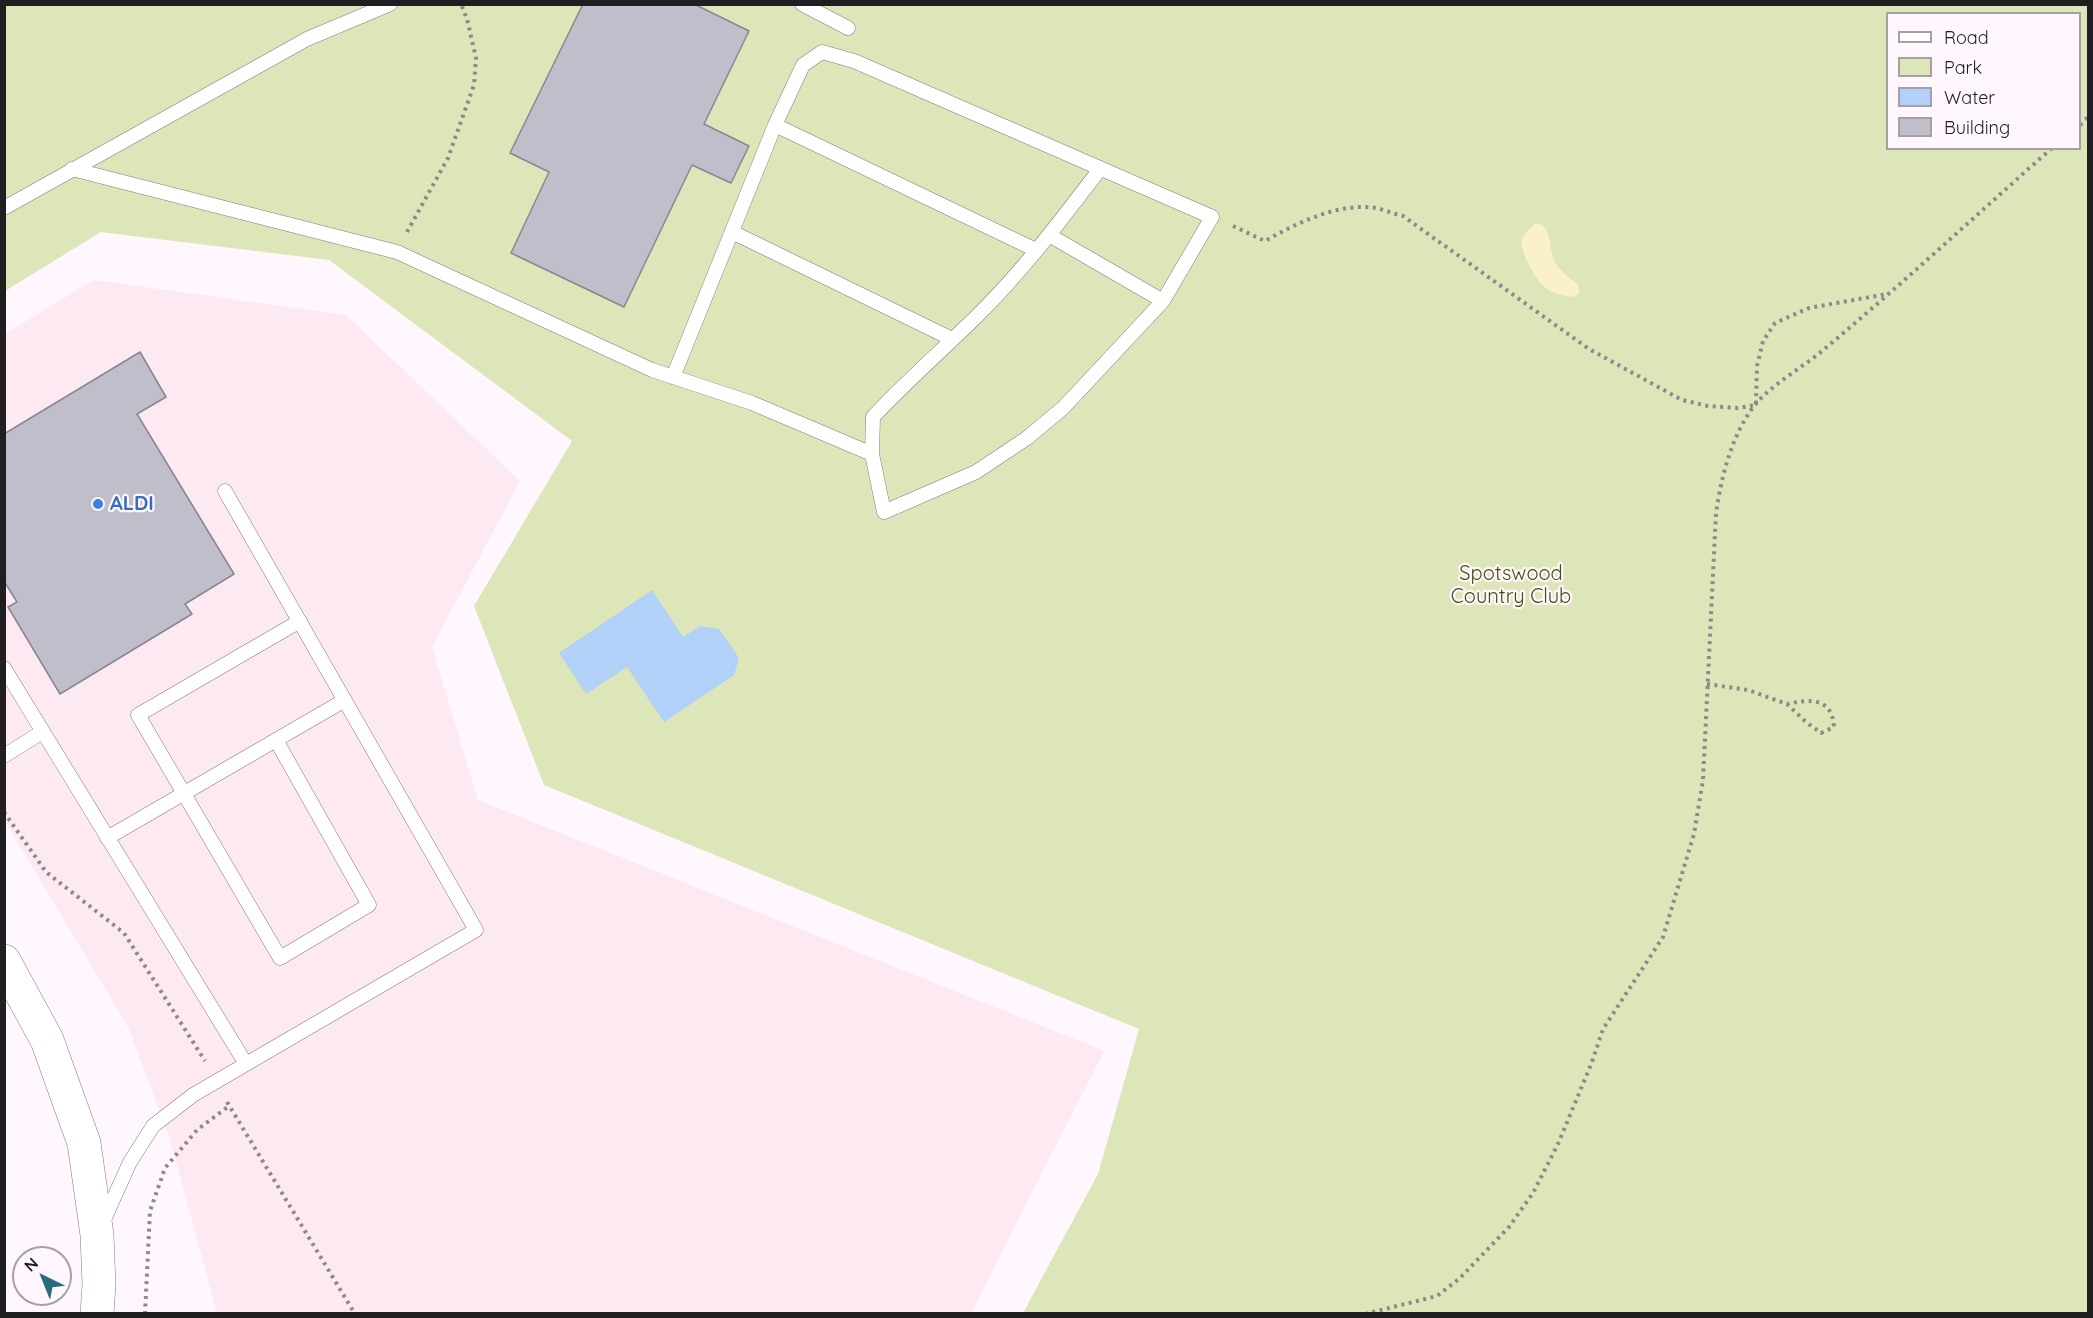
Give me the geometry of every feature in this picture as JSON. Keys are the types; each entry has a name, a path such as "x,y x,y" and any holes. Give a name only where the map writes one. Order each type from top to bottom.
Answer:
{"street":[{"path":"4,961 47,1040 84,1143 97,1235 99,1285 97,1314"}],"lane":[{"path":"4,208 307,39 390,4"},
{"path":"802,4 848,28"},
{"path":"673,377 775,125 803,66 822,52 854,61 1212,217 1163,302 1063,408 1027,438 976,472 884,512 872,454 873,417 911,377 976,317 1049,235 1100,169"},
{"path":"775,125 1036,250"},
{"path":"72,169 397,252 641,365 752,403 872,454"},
{"path":"732,232 952,339"},
{"path":"1049,235 1163,302"},
{"path":"97,1235 130,1162 153,1126 193,1095 476,930 225,491"},
{"path":"276,740 369,905 280,957 138,715 300,621"},
{"path":"4,668 246,1064"},
{"path":"106,838 345,700"},
{"path":"4,756 42,732"}],"path":[{"path":"397,252 448,158 474,85 476,57 461,4"},
{"path":"1365,1314 1437,1296 1459,1279 1509,1227 1533,1193 1558,1144 1603,1029 1663,937 1694,834 1703,780 1718,502 1735,441 1744,422 1766,394 1821,352 2050,150"},
{"path":"1212,217 1265,241 1301,221 1344,208 1375,208 1403,216 1589,349 1682,400 1708,406 1738,408 1756,405"},
{"path":"1756,405 1759,358 1763,341 1775,323 1809,308 1887,293"},
{"path":"1707,684 1748,690 1787,704 1821,733 1834,727 1833,715 1822,703 1805,700 1787,704"},
{"path":"4,812 46,872 124,933 198,1050 229,1106 355,1314"},
{"path":"145,1314 150,1211 165,1168 197,1130 229,1106"}],"shaded area":[{"path":"94,280 346,315 520,481 432,647 478,800 1104,1051 971,1313 217,1313 170,1139 129,1029 5,821 5,334"}],"green space":[{"name":"Spotswood Country Club","path":"5,5 2088,5 2088,1313 1023,1313 1098,1174 1139,1029 544,785 474,606 572,441 329,260 101,232 5,291"}],"sand":[{"path":"1536,223 1542,225 1548,234 1556,264 1578,284 1579,293 1574,297 1558,294 1546,288 1536,278 1528,263 1522,241 1526,232"}],"water":[{"path":"652,590 683,637 700,626 719,629 739,658 734,675 664,722 627,667 586,694 559,653"}],"building":[{"path":"583,4 694,4 749,31 704,124 749,146 731,183 692,165 624,307 511,253 549,172 510,153"},
{"name":"ALDI","path":"140,352 166,397 137,414 234,574 185,604 192,614 60,694 8,607 17,602 4,581 4,434"}],"place":[{"name":"ALDI","path":"98,504"}]}
